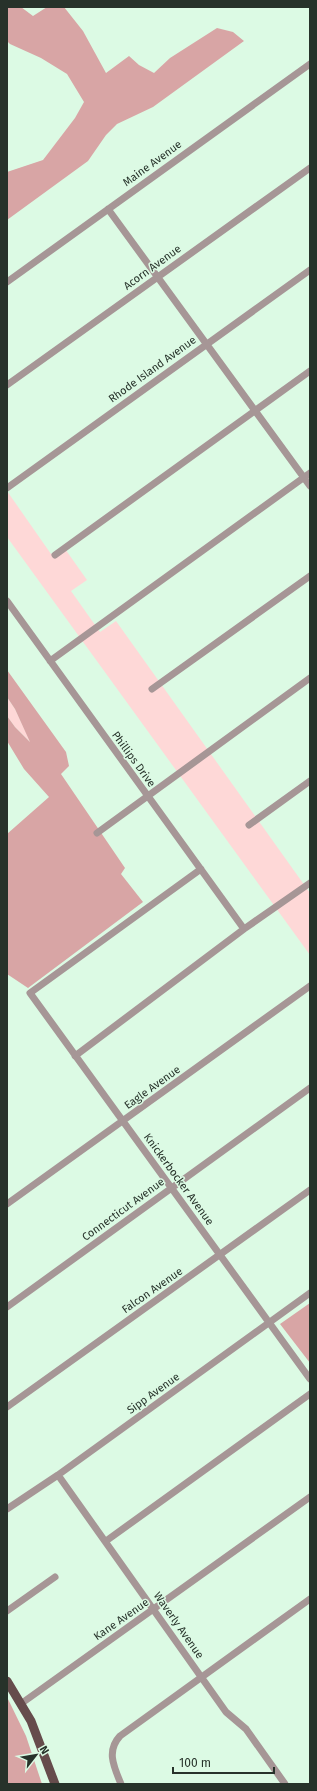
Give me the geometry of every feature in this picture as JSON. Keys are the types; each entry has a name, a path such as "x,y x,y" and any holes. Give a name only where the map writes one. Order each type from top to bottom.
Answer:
{"main road":[{"path":"7,1681 22,1703 39,1739 55,1784"}],"street":[{"name":"Maine Avenue","path":"7,282 310,64"},
{"name":"Acorn Avenue","path":"7,385 310,168"},
{"path":"108,208 206,344 256,411 307,475 310,486"},
{"name":"Rhode Island Avenue","path":"7,488 310,270"},
{"path":"55,555 310,371"},
{"path":"50,661 307,475"},
{"path":"152,689 310,576"},
{"name":"Phillips Drive","path":"7,601 244,929"},
{"path":"97,834 310,678"},
{"path":"249,825 310,781"},
{"name":"Knickerbocker Avenue","path":"201,869 30,993 310,1379"},
{"path":"75,1056 244,929 310,883"},
{"name":"Eagle Avenue","path":"7,1204 310,986"},
{"name":"Connecticut Avenue","path":"7,1307 310,1088"},
{"name":"Falcon Avenue","path":"7,1407 310,1190"},
{"name":"Sipp Avenue","path":"7,1509 58,1475 310,1293"},
{"path":"106,1541 310,1394"},
{"name":"Waverly Avenue","path":"58,1475 155,1609 226,1712 246,1729 285,1784"},
{"name":"Kane Avenue","path":"22,1703 310,1497"},
{"path":"7,1611 55,1577"},
{"path":"121,1784 112,1757 114,1742 120,1736 201,1676 310,1599"}],"shaded area":[{"path":"7,7 21,7 33,16 47,7 64,7 83,31 106,73 129,56 139,65 154,73 170,58 217,28 233,32 244,41 153,107 117,124 106,135 88,161 7,220 7,172 43,160 75,118 84,102 67,74 41,58 10,44 7,41"},
{"path":"7,491 51,554 63,546 87,580 71,591 100,632 116,621 310,893 310,955 7,537"},
{"path":"7,670 66,752 69,766 61,774 125,868 121,874 143,902 28,988 7,974 7,834 49,797 24,769 7,741 7,716 15,727 30,742 15,709 7,697"},
{"path":"7,697 15,709 31,743 15,727 7,716"},
{"path":"310,1303 310,1363 280,1324"},
{"path":"7,1697 26,1736 42,1784 7,1784"}]}
